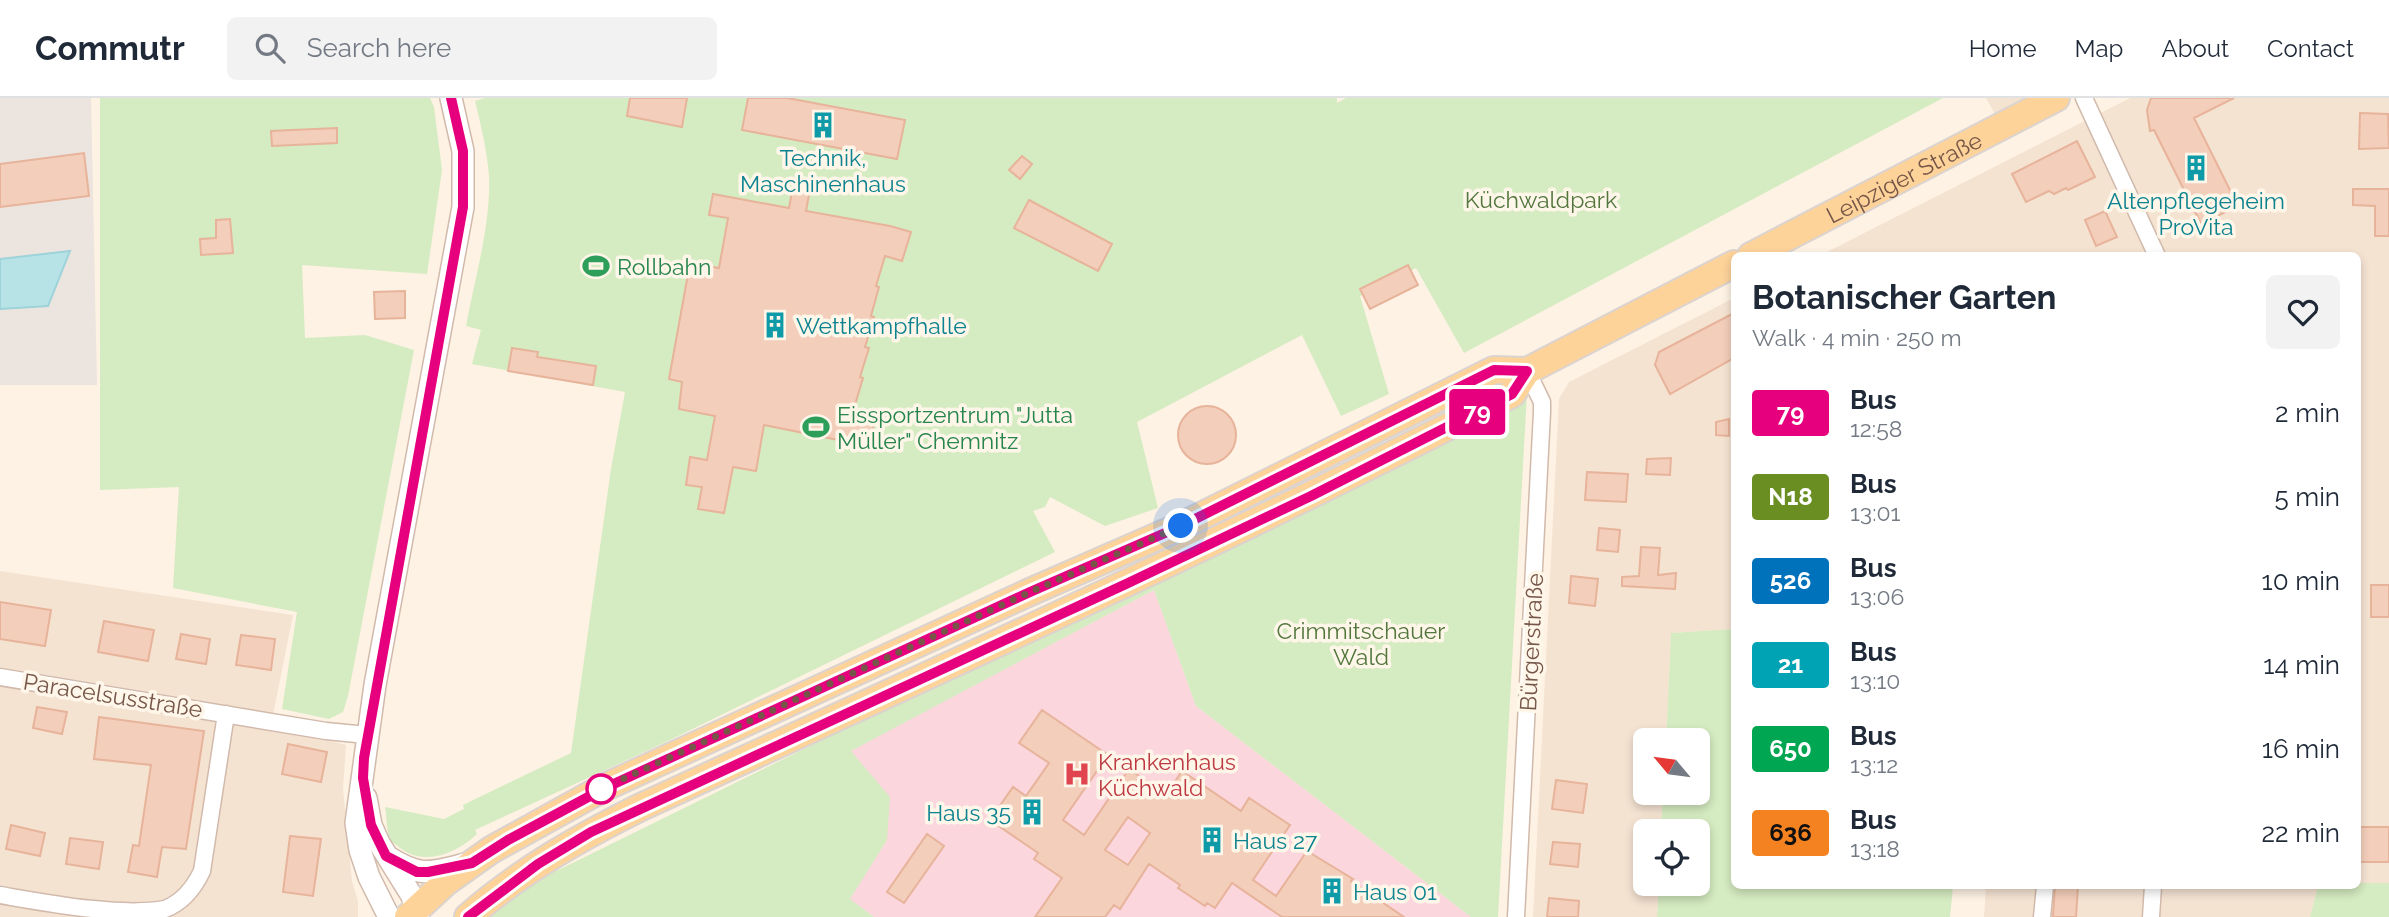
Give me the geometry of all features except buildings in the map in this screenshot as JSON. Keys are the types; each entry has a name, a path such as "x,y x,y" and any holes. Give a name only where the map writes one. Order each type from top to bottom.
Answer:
{"main road":[{"name":"Leipziger Straße","path":"1759,252 2056,98"},
{"path":"414,914 472,863 508,840 605,788 1030,592 1181,526 1494,370 1527,371 1731,266"},
{"path":"468,917 538,864 591,832 1311,496 1512,394 1527,371"}],"street":[{"path":"389,917 369,877 360,850 356,823 367,735 463,207 463,151 451,98"},
{"path":"2084,98 2155,252"},
{"name":"Bürgerstraße","path":"1516,917 1542,412 1542,402 1527,371"},
{"name":"Paracelsusstraße","path":"0,677 326,731 367,735"},
{"name":"Paracelsusstraße","path":"0,895 113,914 165,908 179,901 193,889 202,872 226,714"},
{"path":"363,778 371,825 386,856 412,896 414,914"},
{"path":"386,856 417,872 472,863"},
{"path":"2042,917 2045,889"},
{"path":"2151,917 2153,889"}],"shaded area":[{"path":"0,98 91,98 97,385 0,385"},
{"path":"1986,98 2050,98 2000,123"},
{"path":"2130,98 2389,98 2389,883 2361,883 2361,252 1827,252"},
{"path":"1731,300 1731,629 1671,633 1667,728 1633,728 1633,805 1662,805 1662,819 1633,819 1633,896 1658,896 1657,917 1533,917 1559,399 1569,382"},
{"path":"0,571 293,615 271,725 346,745 343,789 358,917 0,917"},
{"name":"Krankenhaus Küchwald","path":"1154,590 1196,706 1471,917 874,917 849,899 887,840 850,751"},
{"path":"1986,889 2317,889 2310,917 1984,917"}],"green space":[{"path":"100,98 430,98 434,107 442,170 427,274 302,265 305,338 365,335 414,350 348,696 343,712 329,719 282,709 297,612 173,588 179,487 100,490"},
{"name":"Eissportzentrum \"Jutta Müller\" Chemnitz","path":"485,98 1337,98 1337,103 1346,98 1943,98 1464,353 1416,268 1360,296 1389,394 1341,416 1302,335 1137,422 1158,508 1105,526 1050,497 1045,507 1033,511 1055,552 668,741 475,830 477,834 469,841 449,852 429,857 408,853 392,841 387,829 385,807 444,819 464,809 463,805 571,753 611,469 625,392 472,364 481,330 466,326 485,232 489,195 487,157 475,101"},
{"name":"Crimmitschauer Wald","path":"1527,393 1498,917 1471,917 1196,706 1154,590 851,751 890,797 887,840 850,899 874,917 474,917 477,910"},
{"path":"1731,629 1731,889 1953,889 1950,917 1657,917 1658,896 1710,896 1710,819 1662,819 1662,805 1710,805 1710,728 1667,728 1671,633"},
{"path":"2361,883 2389,883 2389,917 2310,917 2317,889 2361,889"}],"water":[{"path":"70,251 48,306 0,309 0,259"}],"bus line":[{"name":"79","path":"451,98 463,151 463,207 375,685 363,778 371,825 386,856 417,872 472,863 508,840 605,788 777,707 1181,526 1494,370 1527,371 1512,394 1311,496 591,832 538,864 468,917"}],"place":[{"name":"Technik, Maschinenhaus","path":"823,125"},
{"name":"Altenpflegeheim ProVita","path":"2196,168"},
{"name":"Rollbahn","path":"596,266"},
{"name":"Wettkampfhalle","path":"775,325"},
{"name":"Eissportzentrum \"Jutta Müller\" Chemnitz","path":"816,427"},
{"name":"Krankenhaus Küchwald","path":"1077,774"},
{"name":"Haus 35","path":"1032,812"},
{"name":"Haus 27","path":"1212,840"},
{"name":"Haus 01","path":"1332,891"}],"route":[{"path":"601,789 1030,592 1181,526"}],"park label":[{"name":"Küchwaldpark","path":"1541,199"}]}
